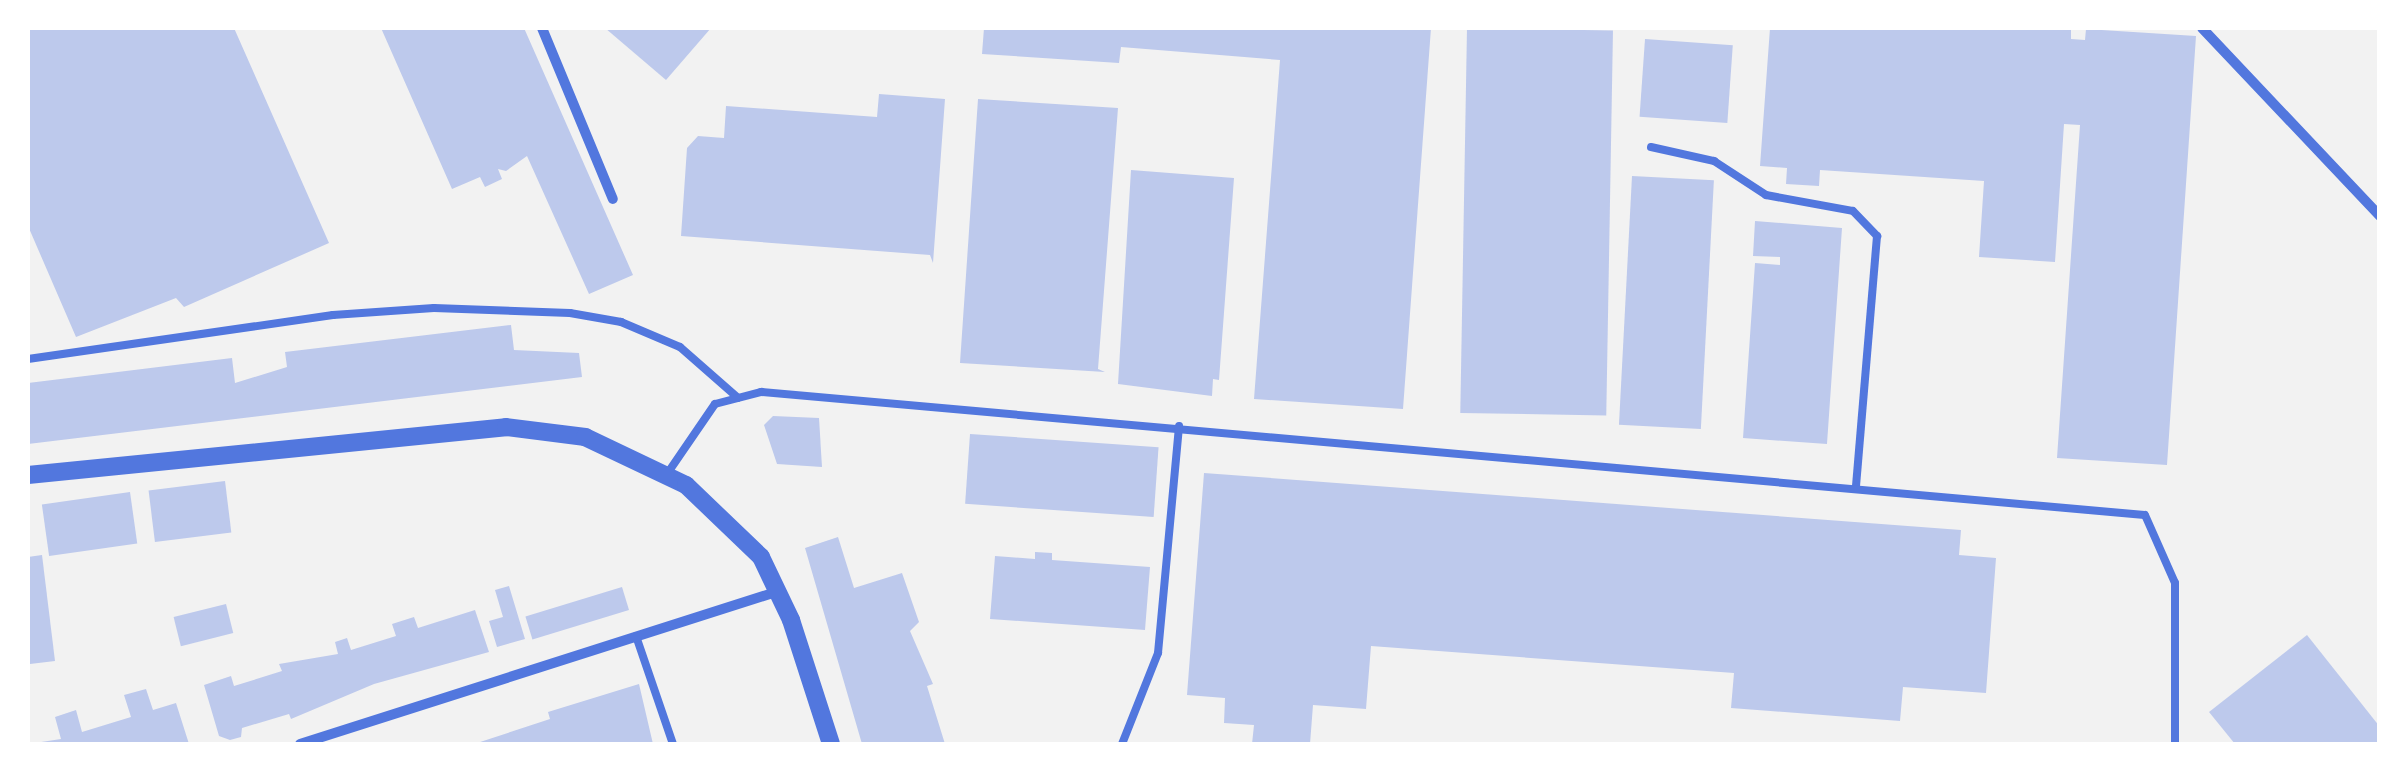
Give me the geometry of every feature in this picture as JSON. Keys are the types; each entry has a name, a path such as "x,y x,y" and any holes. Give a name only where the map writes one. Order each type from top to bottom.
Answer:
{"street":[{"path":"542,28 613,199"},
{"path":"2202,28 2380,216"},
{"path":"28,475 456,430 553,431 623,450 667,474 732,524 780,590 831,744"},
{"path":"300,744 780,590"}],"lane":[{"path":"1651,147 1714,161 1766,195 1853,211 1878,236 1856,488"},
{"path":"28,358 334,315 434,308 570,313 621,322 680,347 738,398"},
{"path":"667,474 715,404 760,392 1180,426 2146,515 2174,583 2175,744"},
{"path":"1122,744 1158,654 1180,426"},
{"path":"636,636 672,744"}],"building":[{"path":"28,28 234,28 329,243 184,307 176,298 76,337 28,226"},
{"path":"381,28 524,28 633,275 589,294 527,156 506,171 498,169 502,179 485,187 480,177 452,189"},
{"path":"605,28 711,28 666,80"},
{"path":"984,28 1431,28 1403,409 1254,399 1280,60 1121,47 1119,63 982,54"},
{"path":"1467,28 1613,31 1606,415 1460,413"},
{"path":"1770,28 2071,28 2071,39 2085,40 2086,29 2196,36 2167,465 2057,458 2080,125 2064,124 2055,262 1979,257 1984,181 1820,170 1819,186 1786,184 1787,168 1760,166"},
{"path":"1645,39 1733,45 1727,123 1640,117"},
{"path":"879,94 945,99 933,263 930,255 681,236 687,148 698,136 724,138 726,106 877,117"},
{"path":"978,99 1118,108 1098,369 1105,372 960,363"},
{"path":"1131,170 1234,178 1219,380 1213,379 1212,396 1118,384"},
{"path":"1632,176 1714,180 1701,429 1619,425"},
{"path":"1755,221 1842,228 1827,444 1743,438 1755,263 1780,265 1780,257 1753,256"},
{"path":"511,325 514,350 579,353 582,377 28,444 28,383 232,358 235,383 287,367 285,352"},
{"path":"773,416 819,418 822,467 777,464 764,425"},
{"path":"970,434 1159,447 1154,517 965,504"},
{"path":"1204,473 1961,530 1959,555 1996,558 1986,693 1903,687 1900,721 1731,708 1734,673 1371,646 1366,709 1313,705 1310,744 1252,744 1254,725 1224,723 1225,698 1187,695"},
{"path":"225,481 231,533 155,542 149,490"},
{"path":"130,492 137,543 49,556 42,504"},
{"path":"838,537 854,588 902,573 919,622 910,631 933,684 927,686 945,744 862,744 805,548"},
{"path":"1035,552 1052,553 1052,560 1150,567 1145,630 990,619 995,556 1035,559"},
{"path":"42,555 55,661 30,664 28,557"},
{"path":"509,586 525,639 497,647 489,621 503,617 495,590"},
{"path":"622,587 629,610 532,639 525,617"},
{"path":"226,604 233,633 181,646 174,617"},
{"path":"475,610 489,652 374,684 291,719 289,714 242,728 241,737 230,740 219,736 204,685 231,676 234,686 282,671 279,664 338,654 335,642 347,638 351,650 396,636 392,624 414,617 418,628"},
{"path":"2307,635 2380,727 2380,744 2235,744 2209,712"},
{"path":"639,684 653,744 474,744 550,719 548,712"},
{"path":"146,689 153,710 176,703 189,744 28,744 61,739 55,717 76,710 82,732 131,717 124,695"}]}
